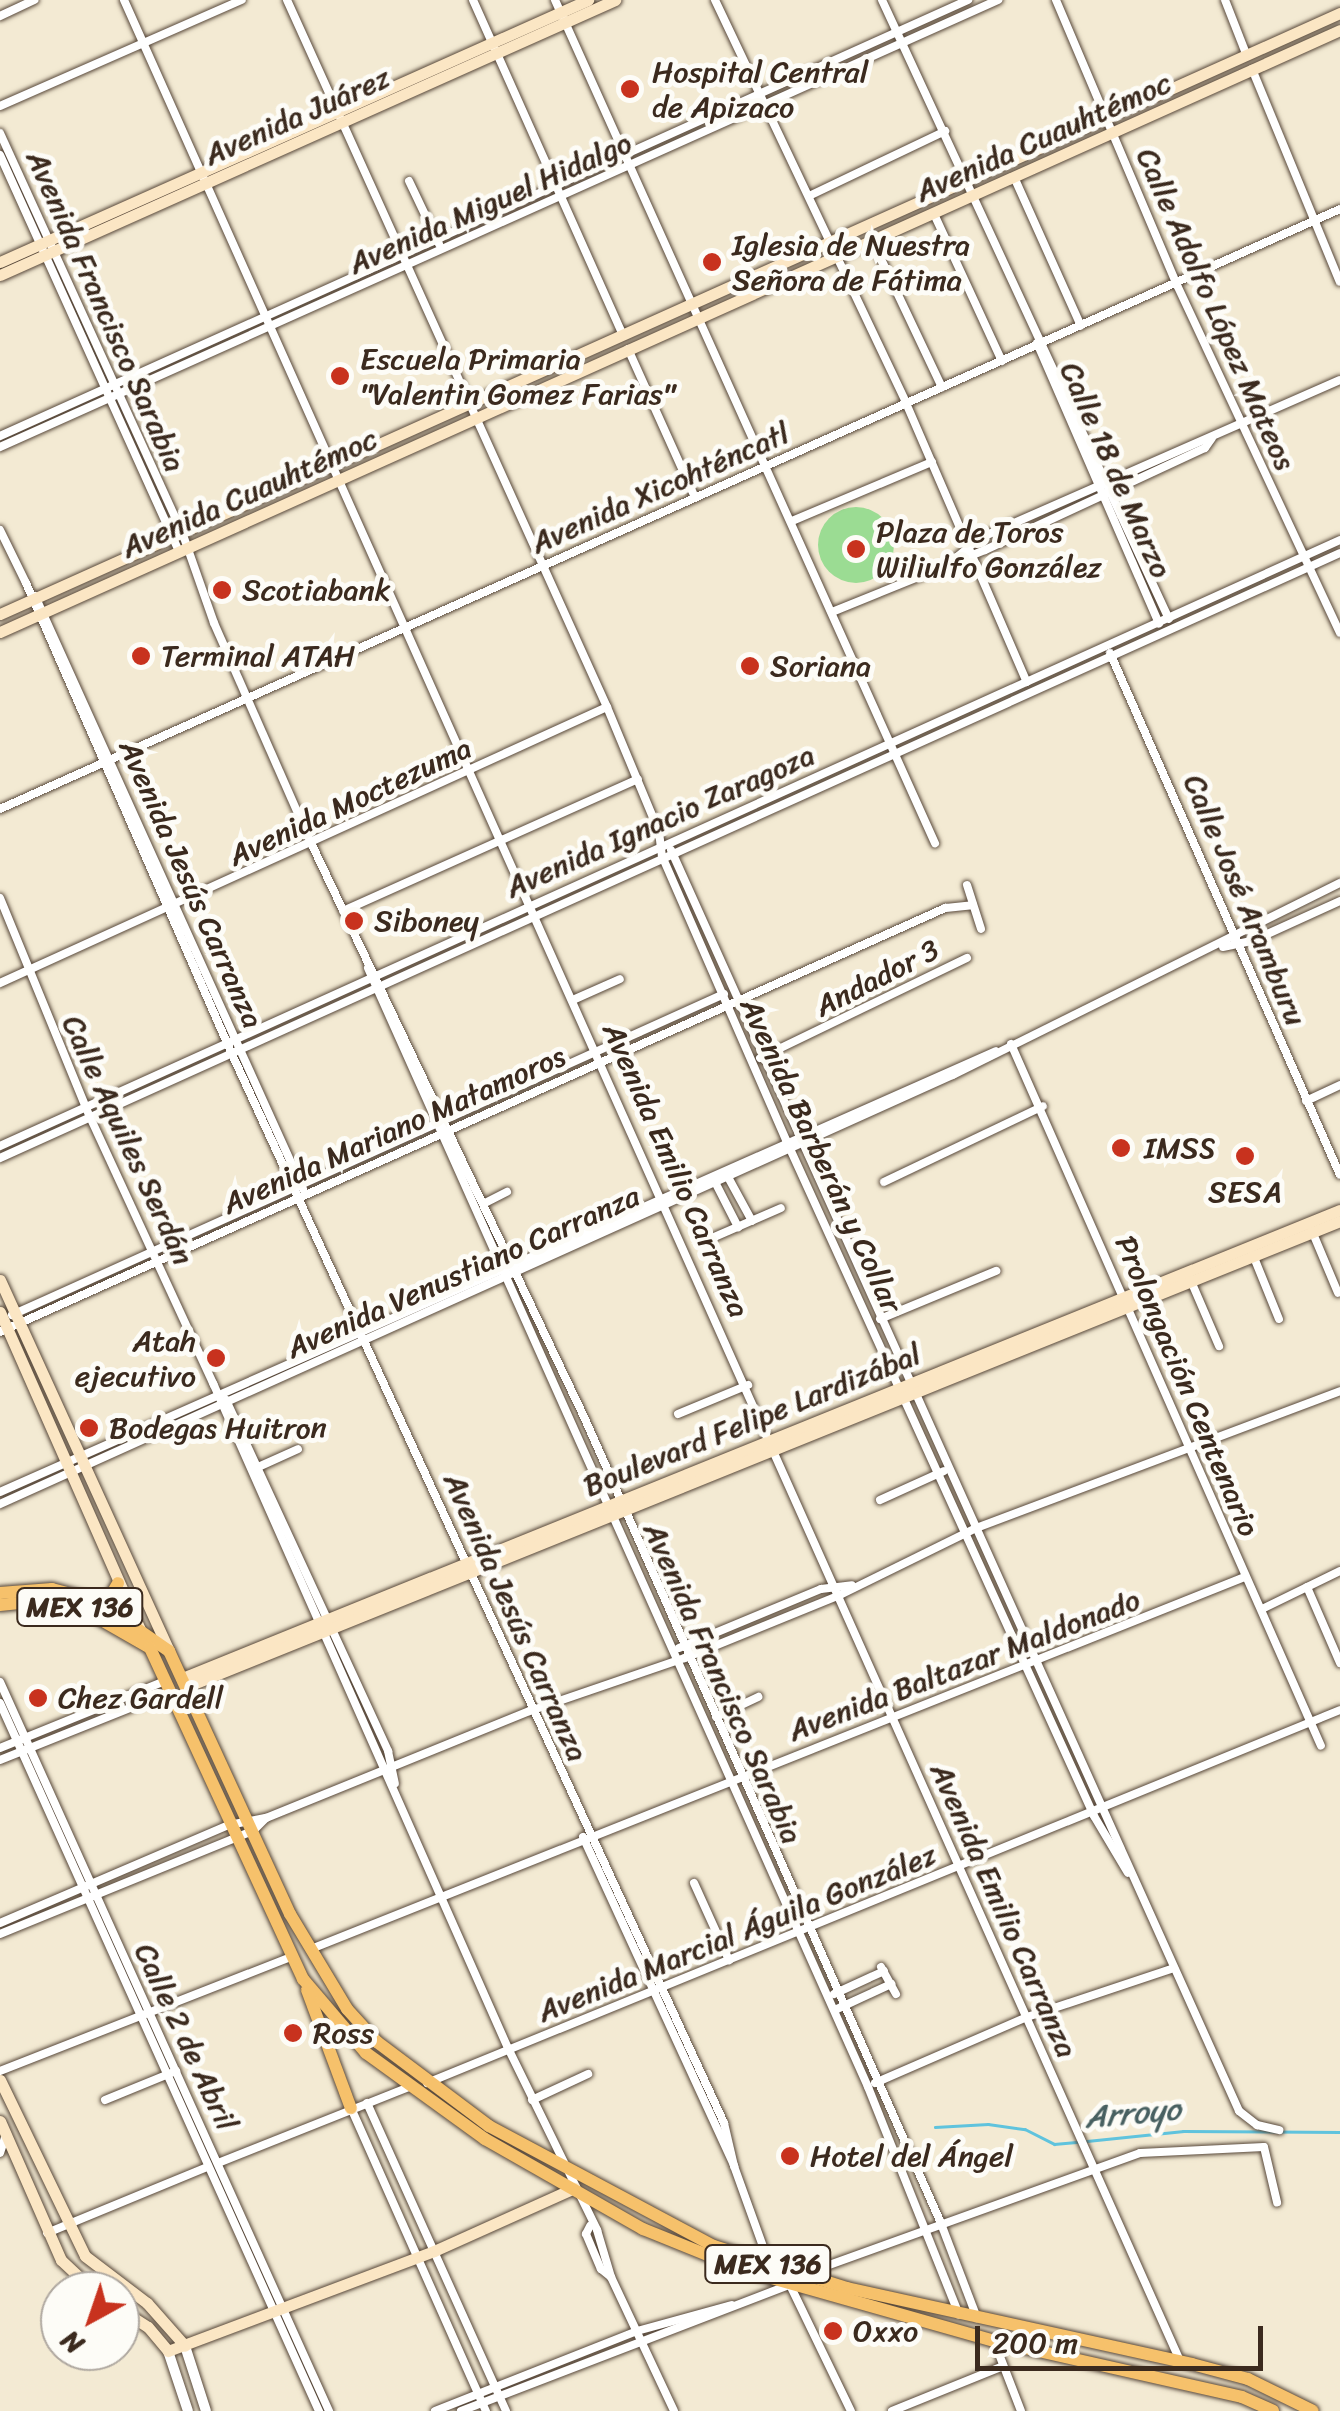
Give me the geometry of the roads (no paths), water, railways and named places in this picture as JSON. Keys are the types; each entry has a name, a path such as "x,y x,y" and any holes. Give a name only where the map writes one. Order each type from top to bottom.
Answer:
{"main road":[{"name":"Avenida Juárez","path":"564,18 588,0"},
{"name":"Avenida Juárez","path":"0,275 48,249 495,48 615,0"},
{"name":"Avenida Cuauhtémoc","path":"0,614 177,534 476,420 693,306 1340,14"},
{"name":"Avenida Cuauhtémoc","path":"0,632 183,549 470,407 699,318 1340,30"},
{"name":"Avenida Juárez","path":"0,262 48,249"},
{"name":"Boulevard Felipe Lardizábal","path":"1126,1302 1191,1280 1340,1210"},
{"name":"Boulevard Felipe Lardizábal","path":"184,1682 910,1388 1244,1255 1340,1221"},
{"path":"0,1280 6,1321 170,1651"},
{"path":"76,1465 118,1583 150,1648"},
{"path":"97,1600 110,1597 118,1583"},
{"name":"MEX 136","path":"0,1593 52,1589 97,1600 170,1651 309,1950 367,2031 428,2083 648,2216 770,2264 959,2314 1180,2361 1248,2380 1313,2411"},
{"name":"MEX 136","path":"0,1605 48,1600 77,1606 150,1648 289,1958 366,2052 409,2086 574,2188 688,2250 790,2285 994,2341 1161,2377 1273,2411"},
{"path":"303,1979 351,2108"},
{"path":"0,2080 86,2256 147,2303 186,2346"},
{"path":"0,2121 47,2234 61,2260 73,2271"},
{"path":"140,2322 168,2351 186,2346 434,2252 574,2188"},
{"path":"33,2197 51,2190"}],"street":[{"path":"0,16 34,0"},
{"name":"Avenida Emilio Carranza","path":"124,0 408,626 500,841 604,1061 896,1718 958,1870 1028,2017 1180,2361"},
{"path":"0,106 242,0"},
{"name":"Avenida Barberán y Collar","path":"287,0 607,707 722,995 793,1142 838,1220 878,1320"},
{"path":"472,0 694,495"},
{"path":"555,0 767,463 935,843"},
{"path":"715,0 906,402 1030,691"},
{"name":"Calle 18 de Marzo","path":"882,0 1032,324 1163,632"},
{"name":"Avenida Miguel Hidalgo","path":"439,244 515,205 898,32 974,3 998,0"},
{"name":"Calle Adolfo López Mateos","path":"1056,0 1240,425 1340,633"},
{"path":"1225,0 1340,282"},
{"name":"Avenida Miguel Hidalgo","path":"0,436 54,417 439,244 561,198 902,44 974,3"},
{"path":"824,66 829,77"},
{"path":"692,126 696,137"},
{"path":"809,196 945,131"},
{"name":"Avenida Francisco Sarabia","path":"0,133 312,844 685,1658 744,1776 801,1930"},
{"name":"Avenida Francisco Sarabia","path":"0,155 17,179"},
{"path":"1014,177 1081,326"},
{"path":"409,181 439,244"},
{"path":"515,205 520,215"},
{"name":"Avenida Xicohténcatl","path":"0,809 1340,209"},
{"path":"934,214 1002,360"},
{"path":"873,242 942,387"},
{"name":"Calle 18 de Marzo","path":"1040,343 1108,481 1173,628"},
{"path":"958,557 968,546 1098,485 1340,380"},
{"name":"Avenida Miguel Hidalgo","path":"0,447 26,429"},
{"path":"832,612 958,557 972,556 1205,448 1212,438"},
{"path":"1152,460 1156,470"},
{"path":"792,521 932,462"},
{"path":"1052,507 1056,516"},
{"name":"Avenida Jesús Carranza","path":"0,530 269,1119 304,1206 368,1340 585,1828"},
{"name":"Avenida Ignacio Zaragoza","path":"233,1045 307,1018 664,843 1340,540"},
{"name":"Avenida Ignacio Zaragoza","path":"534,908 597,885 1340,553"},
{"path":"1225,592 1230,603"},
{"name":"Calle José Aramburu","path":"1107,645 1340,1175"},
{"name":"Avenida Moctezuma","path":"0,983 472,772 607,707"},
{"path":"965,708 970,719"},
{"path":"343,911 638,779"},
{"name":"Avenida Barberán y Collar","path":"667,854 762,1057 828,1224 910,1388 1099,1813 1239,2111 1257,2125 1279,2130"},
{"path":"593,876 597,885"},
{"name":"Avenida Venustiano Carranza","path":"144,1435 218,1394 663,1201 1222,947 1234,936 1340,883"},
{"path":"966,885 982,930"},
{"name":"Calle Aquiles Serdán","path":"0,898 2,913 88,1112 390,1769"},
{"name":"Avenida Venustiano Carranza","path":"1222,947 1238,946 1340,900"},
{"name":"Avenida Mariano Matamoros","path":"442,1125 604,1061 946,908 972,905"},
{"path":"694,930 704,926"},
{"name":"Andador 3","path":"752,1061 966,958"},
{"path":"575,999 620,979"},
{"name":"Avenida Ignacio Zaragoza","path":"0,1158 19,1143 233,1045 302,1008 376,982"},
{"name":"Avenida Mariano Matamoros","path":"6,1321 159,1260 230,1222 442,1125 597,1048 732,990"},
{"path":"302,1008 307,1018"},
{"path":"660,1023 664,1033"},
{"name":"Prolongación Centenario","path":"1011,1044 1043,1106 1321,1746"},
{"path":"521,1084 525,1095"},
{"path":"1306,1102 1340,1085"},
{"path":"884,1182 1043,1106"},
{"name":"Avenida Venustiano Carranza","path":"663,1201 716,1182 793,1142"},
{"name":"Avenida Ignacio Zaragoza","path":"0,1146 19,1143"},
{"path":"728,1176 752,1221"},
{"path":"716,1182 738,1226"},
{"path":"479,1205 508,1192"},
{"path":"712,1238 781,1208"},
{"path":"828,1224 838,1220"},
{"name":"Avenida Mariano Matamoros","path":"6,1321 154,1250 230,1222"},
{"path":"1312,1231 1338,1292"},
{"path":"1244,1255 1279,1319"},
{"name":"Avenida Venustiano Carranza","path":"0,1504 76,1465 368,1340 506,1270"},
{"path":"878,1320 996,1271"},
{"path":"1191,1280 1219,1346"},
{"path":"430,1299 434,1309"},
{"path":"292,1362 297,1372"},
{"path":"264,1374 270,1384"},
{"path":"678,1414 748,1385"},
{"path":"660,1662 670,1651 779,1620 840,1595 852,1585 972,1530 1340,1391"},
{"path":"252,1469 298,1449"},
{"name":"Avenida Venustiano Carranza","path":"0,1492 76,1465"},
{"path":"880,1500 946,1471"},
{"name":"Avenida Francisco Sarabia","path":"616,1508 670,1651 837,2009 928,2225 959,2314"},
{"path":"1262,1608 1340,1570"},
{"name":"Avenida Baltazar Maldonado","path":"309,1950 1245,1578"},
{"path":"8,1923 93,1895 232,1832 530,1710 660,1662 685,1658 774,1608 836,1585 852,1585"},
{"path":"1307,1587 1340,1664"},
{"path":"774,1608 779,1620"},
{"name":"Calle 2 de Abril","path":"0,1682 205,2168 279,2309"},
{"path":"0,1748 25,1743 167,1687"},
{"path":"716,1717 758,1697"},
{"name":"Calle 2 de Abril","path":"0,1703 25,1743"},
{"name":"Avenida Marcial Águila González","path":"428,2083 1099,1813 1340,1710"},
{"path":"0,1760 25,1743"},
{"path":"390,1769 508,2048 612,2265 611,2277 674,2411"},
{"path":"734,2166 724,2123 594,1834 585,1828 583,1838 650,1991 734,2166 770,2264"},
{"path":"0,1934 8,1923 89,1886 159,1863"},
{"path":"694,1882 729,1960"},
{"path":"0,2071 289,1958"},
{"path":"868,2086 1028,2017 1174,1968"},
{"name":"Calle 2 de Abril","path":"124,1969 219,2163 311,2382 329,2411"},
{"path":"831,1995 883,1969 896,1994"},
{"path":"837,2009 891,1984"},
{"name":"Avenida Francisco Sarabia","path":"837,2009 878,2082 940,2221 976,2318"},
{"path":"105,2100 176,2071"},
{"path":"532,2100 588,2074"},
{"path":"47,2234 409,2086"},
{"path":"367,2102 506,2411"},
{"path":"351,2108 483,2402"},
{"path":"0,2153 6,2135"},
{"path":"803,2275 928,2225 1092,2167 1205,2146 1264,2148 1277,2202"},
{"path":"389,2190 404,2184"},
{"path":"239,2238 251,2232"},
{"path":"462,2411 790,2285 849,2410"},
{"path":"435,2411 483,2402 495,2386 637,2331 737,2305"},
{"path":"455,2336 470,2330"},
{"path":"994,2341 1021,2411"},
{"path":"186,2346 206,2411"},
{"path":"168,2351 188,2411"},
{"path":"562,2359 568,2373"},
{"path":"892,2411 1001,2366"},
{"name":"Calle 2 de Abril","path":"311,2382 319,2411"}],"waterway":[{"name":"Arroyo","path":"935,2127 988,2124 1025,2129 1054,2144 1079,2142"},
{"name":"Arroyo","path":"1087,2141 1183,2131 1340,2132"}],"place":[{"name":"Hospital Central de Apizaco","path":"630,89"},
{"name":"Iglesia de Nuestra Señora de Fátima","path":"712,262"},
{"name":"Escuela Primaria \"Valentin Gomez Farias\"","path":"340,376"},
{"name":"Plaza de Toros Wiliulfo González","path":"856,549"},
{"name":"Scotiabank","path":"222,590"},
{"name":"Terminal ATAH","path":"141,656"},
{"name":"Soriana","path":"750,666"},
{"name":"Siboney","path":"354,921"},
{"name":"IMSS","path":"1121,1148"},
{"name":"SESA","path":"1245,1156"},
{"name":"Atah ejecutivo","path":"216,1358"},
{"name":"Bodegas Huitron","path":"89,1428"},
{"name":"Chez Gardell","path":"38,1698"},
{"name":"Ross","path":"293,2033"},
{"name":"Hotel del Ángel","path":"790,2156"},
{"name":"Oxxo","path":"833,2331"}]}
